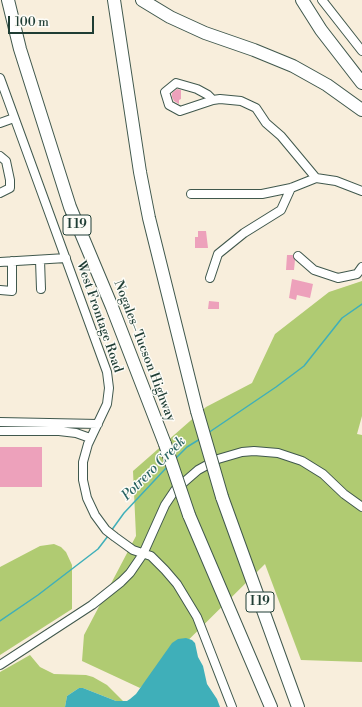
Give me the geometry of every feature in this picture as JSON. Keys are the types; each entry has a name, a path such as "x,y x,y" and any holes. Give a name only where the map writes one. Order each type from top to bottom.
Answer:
{"highway":[{"name":"Nogales–Tucson Highway","path":"8,0 20,49 70,207 112,307 165,444 189,514 270,707"},
{"name":"I 19","path":"114,0 140,172 149,218 197,411 222,497 298,707"},
{"path":"142,0 170,17 205,33 254,50 293,66 327,85 362,110"},
{"path":"302,0 321,30 362,83"}],"street":[{"path":"322,0 362,51"},
{"name":"West Frontage Road","path":"0,78 108,372 108,396 104,411 90,438 83,462 83,480 87,498 102,524 133,550 151,556 165,570 188,600 198,617 232,707"},
{"path":"213,100 208,95 197,89 176,83 165,92 169,105 180,111 213,100 241,101 256,108 266,123 281,136 316,178"},
{"path":"0,122 14,118"},
{"path":"0,156 6,161 10,180 10,188 0,193"},
{"path":"191,194 262,194 292,188 316,178 336,181 362,191"},
{"path":"210,278 218,254 244,233 281,210 292,188"},
{"path":"298,256 314,270 338,278 357,274 362,267"},
{"path":"0,262 66,258"},
{"path":"40,260 41,289"},
{"path":"0,290 12,291 12,261"},
{"path":"0,422 98,424"},
{"path":"0,431 59,431 76,433 90,438"},
{"path":"0,665 92,605 121,582 130,573 143,554 170,497 182,483 198,470 218,459 230,455 254,451 278,453 302,461 323,474 344,494 362,507"}],"green space":[{"path":"362,281 362,416 357,434 362,435 362,662 301,660 265,564 140,688 82,661 84,635 136,536 133,471 206,407 252,383 275,334 329,292"},
{"path":"54,544 61,547 66,552 72,565 72,609 0,655 0,567 40,546"},
{"path":"30,655 40,667 54,674 86,675 93,677 107,685 123,701 116,701 83,688 79,688 67,696 65,707 0,707 0,672"}],"water":[{"path":"186,638 195,643 198,657 203,666 207,684 217,699 220,707 65,707 67,696 79,688 83,688 116,701 127,701 136,694 172,643 178,639"}],"building":[{"path":"177,89 181,90 181,99 179,100 179,104 174,101 172,97 172,93"},
{"path":"198,231 206,231 208,248 195,248 195,237 198,237"},
{"path":"287,255 293,255 295,260 294,270 286,270"},
{"path":"292,279 313,284 310,298 297,295 296,300 289,298"},
{"path":"209,301 219,302 219,309 208,309"},
{"path":"0,447 42,447 42,487 0,487"}],"waterway":[{"name":"Potrero Creek","path":"208,433 304,366 342,318 362,304"},
{"name":"Potrero Creek","path":"175,459 187,447 200,439"},
{"name":"Potrero Creek","path":"111,531 124,513 168,466"},
{"name":"Potrero Creek","path":"0,621 38,595 98,549 108,536"}]}
